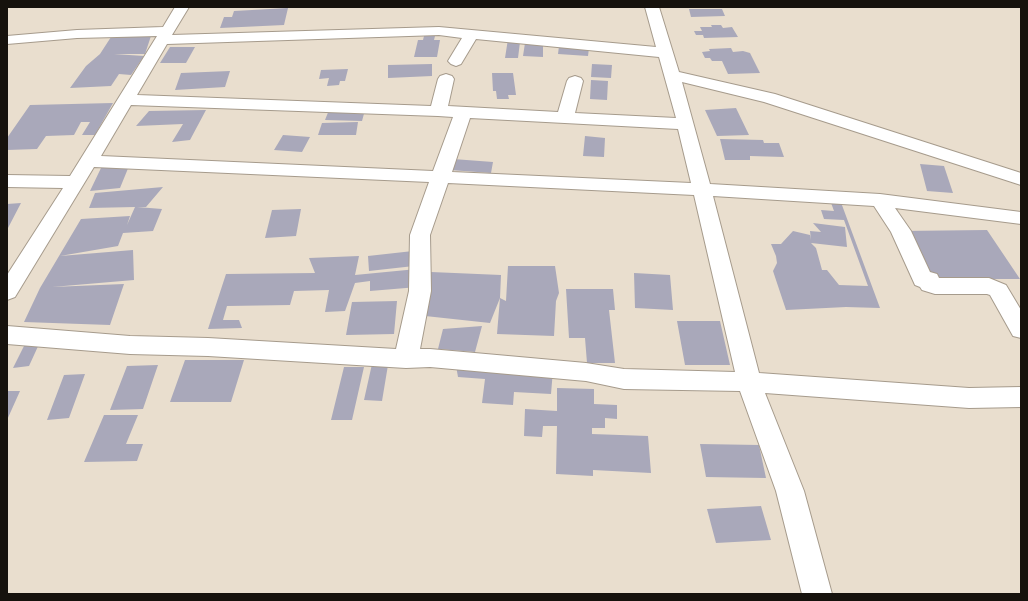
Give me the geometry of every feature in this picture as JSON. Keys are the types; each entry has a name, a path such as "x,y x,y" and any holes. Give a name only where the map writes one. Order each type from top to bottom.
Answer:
{"street":[{"path":"7,292 89,161 182,7"},
{"path":"652,7 686,124 749,382 790,491 817,594"},
{"path":"7,40 77,34 165,35 439,31 666,53"},
{"path":"456,61 472,34"},
{"path":"672,75 769,98 1021,179"},
{"path":"438,111 446,79"},
{"path":"565,118 575,81"},
{"path":"126,100 438,111 686,124"},
{"path":"406,359 420,291 420,235 463,113"},
{"path":"89,161 702,189 880,200 1021,218"},
{"path":"7,181 76,182"},
{"path":"880,200 901,231 923,280 929,279 930,285 935,286 993,287 998,290 1021,330"},
{"path":"7,335 130,345 208,347 406,359 430,358 586,372 624,379 749,382 969,398 1021,397"}],"building":[{"path":"288,8 284,25 220,28 224,17 232,17 234,11"},
{"path":"689,9 722,9 725,16 691,17"},
{"path":"711,25 721,25 723,28 732,27 738,37 704,38 703,35 696,35 694,31 702,31 700,27 712,27"},
{"path":"151,36 145,54 114,54 144,56 131,75 119,74 111,86 70,88 86,66 100,54 111,37"},
{"path":"424,36 435,36 434,40 440,40 437,57 414,57 418,40 423,40"},
{"path":"508,39 520,42 518,58 505,58"},
{"path":"525,43 543,43 543,57 523,56"},
{"path":"559,46 589,48 588,56 558,54"},
{"path":"170,47 195,47 186,63 160,63"},
{"path":"731,48 733,52 743,51 750,53 760,73 728,74 722,61 712,61 710,58 705,58 702,52 710,51 709,49"},
{"path":"432,64 432,76 388,78 388,65"},
{"path":"592,64 612,65 611,78 591,77"},
{"path":"348,69 345,81 340,81 339,85 327,86 329,78 319,79 321,70"},
{"path":"230,71 225,87 175,90 181,73"},
{"path":"492,73 513,73 516,95 508,95 509,99 497,99 496,91 493,91"},
{"path":"591,80 608,81 607,100 590,99"},
{"path":"113,103 95,135 82,135 90,122 81,122 74,135 46,136 37,149 7,150 7,138 30,105"},
{"path":"736,108 749,135 717,136 705,110"},
{"path":"206,110 190,140 172,142 183,124 136,126 149,111"},
{"path":"329,110 365,110 362,121 325,120"},
{"path":"358,122 356,135 318,135 322,123"},
{"path":"283,135 310,137 302,152 274,150"},
{"path":"585,136 605,138 604,157 583,156"},
{"path":"720,139 763,140 764,143 779,143 784,157 750,156 750,160 725,160"},
{"path":"453,159 493,162 491,173 450,170"},
{"path":"920,164 944,166 953,193 927,191"},
{"path":"129,166 120,188 90,191 101,168"},
{"path":"163,187 146,207 137,207 162,209 153,231 123,233 118,246 60,256 133,250 134,280 52,287 124,284 110,325 24,322 40,288 81,219 130,216 127,225 135,207 89,208 95,193"},
{"path":"839,197 880,308 846,307 786,310 773,271 777,263 771,244 781,244 793,231 810,235 811,240 810,231 821,232 813,223 845,227 847,247 811,243 816,248 822,270 827,270 839,285 868,286 844,220 824,219 821,210 834,211 830,200"},
{"path":"21,203 8,228 7,228 7,204"},
{"path":"301,209 296,236 265,238 272,210"},
{"path":"987,230 1020,279 929,279 901,231"},
{"path":"413,251 414,266 369,271 368,256"},
{"path":"359,256 355,275 417,269 418,287 370,291 370,281 355,283 345,311 325,312 329,290 294,291 290,305 227,306 223,320 239,320 242,328 208,329 226,274 315,273 309,258"},
{"path":"508,266 555,266 559,293 556,301 554,336 497,334 500,298 506,301"},
{"path":"431,272 501,275 500,298 490,323 416,315 427,294"},
{"path":"634,273 670,275 673,310 635,308"},
{"path":"566,289 613,289 615,310 609,310 615,363 587,363 585,338 569,338"},
{"path":"397,301 394,334 346,335 352,302"},
{"path":"677,321 720,321 730,365 685,365"},
{"path":"482,326 475,352 438,349 443,329"},
{"path":"26,342 40,342 29,366 13,368"},
{"path":"185,360 244,360 231,402 170,402"},
{"path":"455,360 553,370 551,394 514,392 513,405 482,403 485,379 458,377"},
{"path":"372,364 388,365 382,401 364,400"},
{"path":"158,365 143,409 110,410 127,366"},
{"path":"344,367 364,367 352,420 331,420"},
{"path":"85,374 69,418 47,420 64,375"},
{"path":"557,388 594,389 594,404 617,405 617,419 605,418 605,428 592,428 592,434 648,436 651,473 593,470 593,476 556,474 557,426 543,426 542,437 524,436 525,409 557,411"},
{"path":"7,391 20,391 7,420"},
{"path":"104,415 138,415 126,444 143,444 137,461 84,462"},
{"path":"700,444 759,445 766,478 706,477"},
{"path":"761,506 771,540 716,543 707,509"}]}
